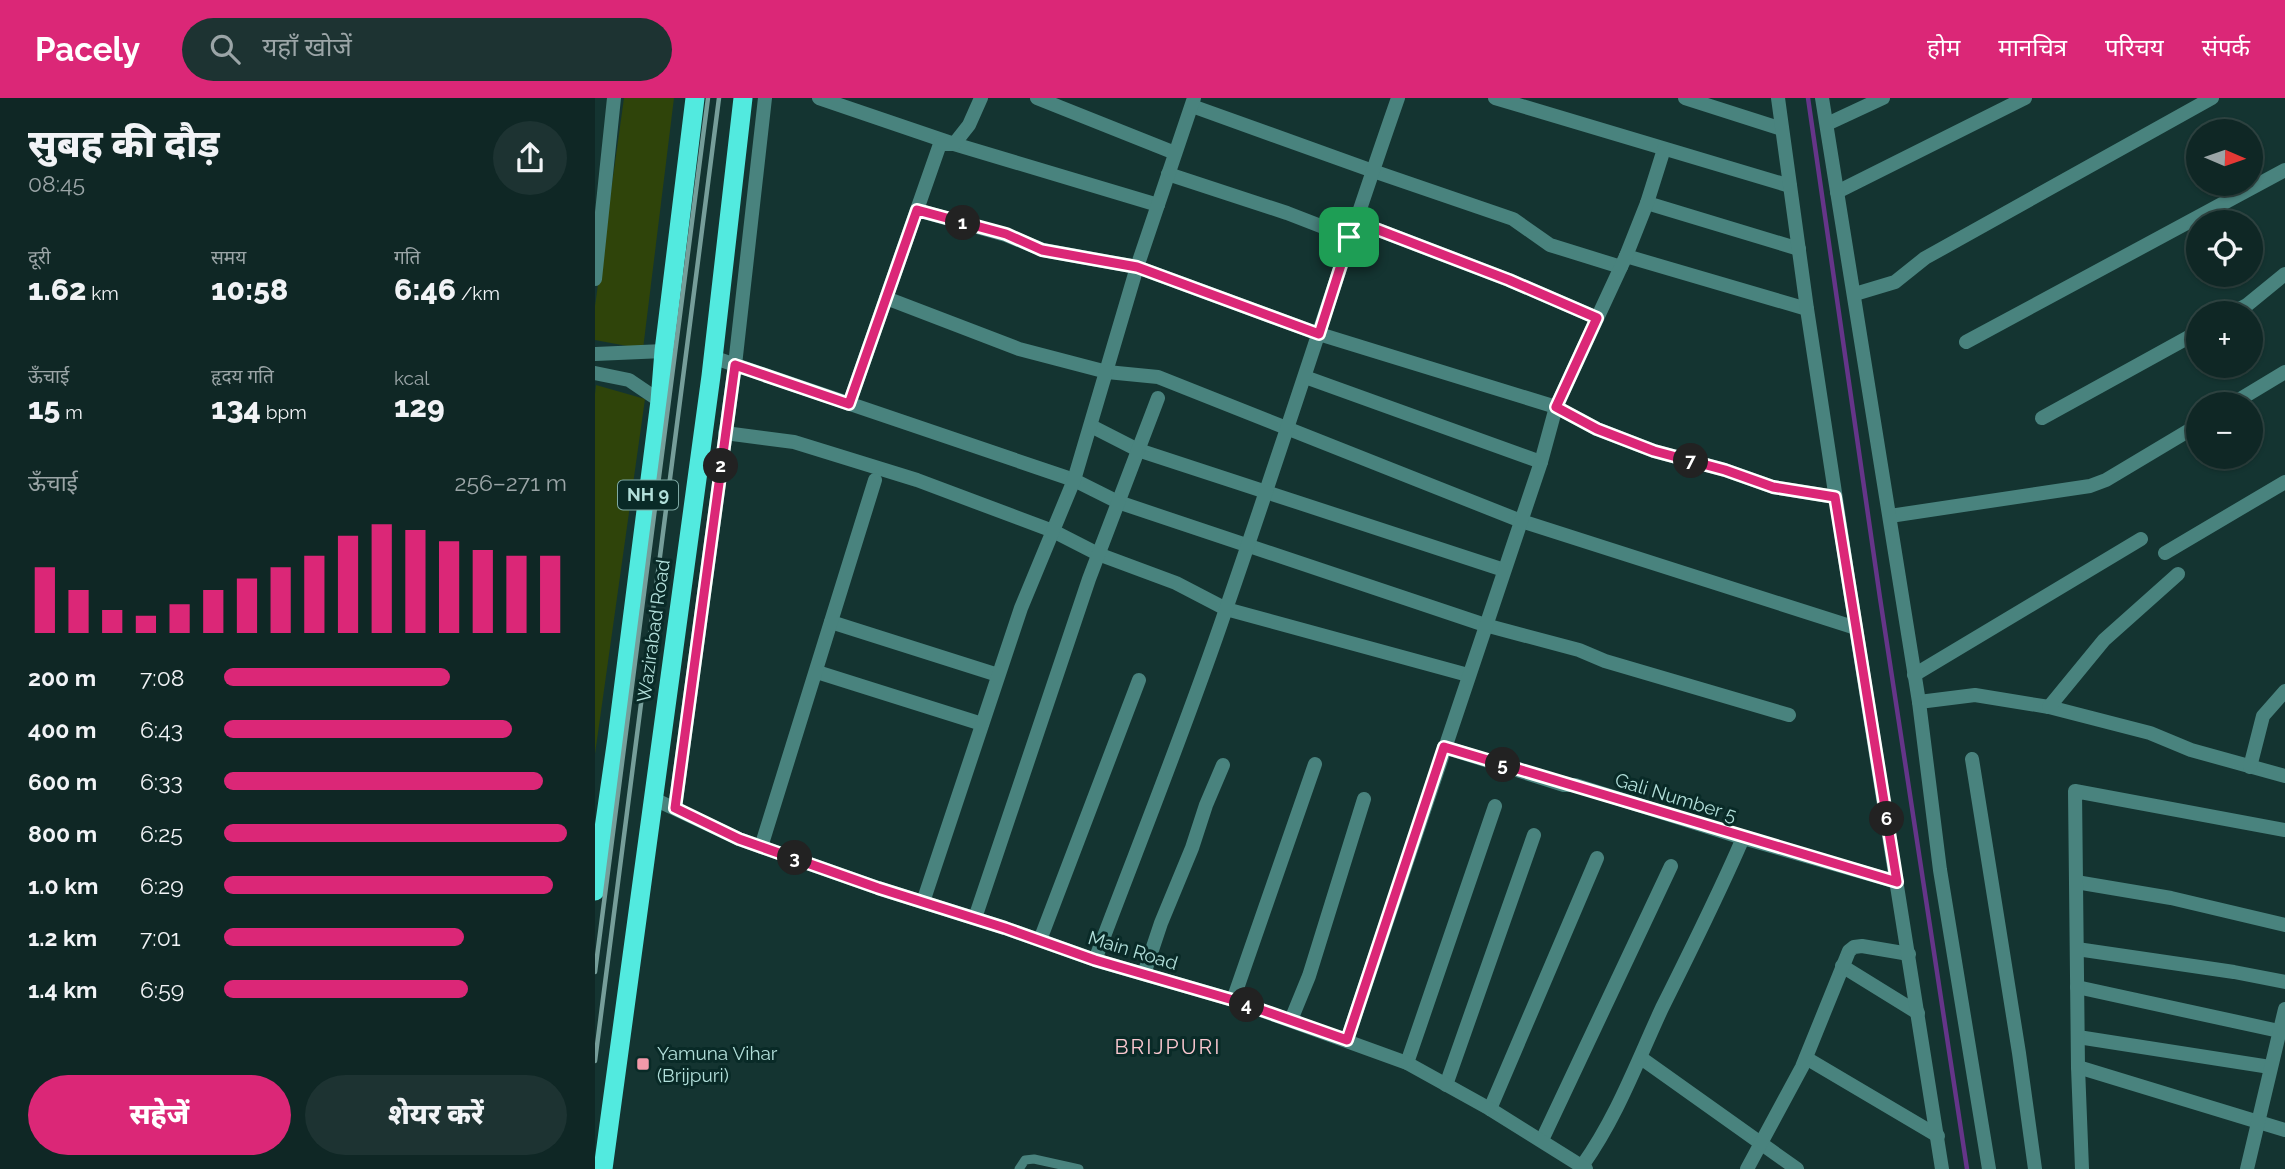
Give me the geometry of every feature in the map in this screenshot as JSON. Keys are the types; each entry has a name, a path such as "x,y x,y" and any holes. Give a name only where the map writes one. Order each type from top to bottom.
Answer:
{"highway":[{"name":"Wazirabad Road","path":"595,891 660,401 695,98"},
{"name":"Wazirabad Road","path":"603,1169 712,357 743,98"}],"street":[{"path":"595,279 614,98"},
{"path":"675,808 735,365 765,98"},
{"path":"819,98 954,144 1158,205"},
{"path":"954,144 969,125 981,98"},
{"path":"1037,98 1175,153"},
{"path":"1095,960 1226,609 1398,98"},
{"path":"1495,98 1790,186"},
{"path":"1685,98 1782,129"},
{"path":"1778,98 1835,497 1942,1169"},
{"path":"1822,98 1890,516 1919,702 1940,870 1989,1169"},
{"path":"1826,124 1883,98"},
{"path":"1837,192 2025,98"},
{"path":"1855,294 1895,282 1925,258 2212,98"},
{"path":"923,902 1021,608 1073,480 1137,267 1193,102 1373,171 1513,219 1551,245 1807,309"},
{"path":"849,404 940,144 954,144"},
{"path":"1347,1040 1541,462 1556,407 1623,262 1647,203 1664,149"},
{"path":"1966,342 2285,170"},
{"path":"1168,174 1287,213 1349,237"},
{"path":"1647,203 1799,250"},
{"path":"917,210 1006,234 1042,250 1137,267 1319,334 1556,407 1597,429 1654,451 1725,470 1773,487 1835,497"},
{"path":"1355,221 1509,280 1597,318"},
{"path":"2253,301 2285,274"},
{"path":"886,298 1019,349 1107,372 1158,377 1521,521 1856,628"},
{"path":"2042,418 2186,339"},
{"path":"595,354 664,351"},
{"path":"712,357 1073,480 1118,502 1485,625 1579,650 1605,661 1789,715"},
{"path":"2252,392 2285,372"},
{"path":"595,373 629,380 660,401"},
{"path":"1305,377 1541,462"},
{"path":"975,918 1098,554 1158,398"},
{"path":"1091,426 1138,450 1504,570"},
{"path":"1890,516 2090,486 2106,480 2186,432"},
{"path":"726,433 794,442 916,480 1053,531 1098,554 1176,583 1226,609 1468,675"},
{"path":"761,847 874,480"},
{"path":"2165,553 2285,482"},
{"path":"1914,675 2141,539"},
{"path":"2049,707 2104,640 2178,574"},
{"path":"831,622 998,675"},
{"path":"817,672 982,724"},
{"path":"1040,940 1139,680"},
{"path":"2250,767 2263,716 2285,691"},
{"path":"1919,702 1975,695 2049,707 2150,733 2191,750 2285,776"},
{"name":"Gali Number 5","path":"1444,747 1564,785 1575,785 1897,882"},
{"path":"1972,759 2035,1169"},
{"path":"1233,1000 1315,764"},
{"path":"1145,974 1161,923 1223,765"},
{"path":"2082,1169 2078,1067 2075,791 2285,830"},
{"name":"Main Road","path":"654,799 761,847 1095,960 1233,1000 1407,1063 1490,1109 1584,1168"},
{"path":"1291,1020 1309,976 1364,799"},
{"path":"1407,1063 1495,806"},
{"path":"1446,1084 1534,835"},
{"path":"1584,1168 1616,1112 1744,838"},
{"path":"1490,1109 1597,858"},
{"path":"1542,1140 1671,866"},
{"path":"2076,883 2171,898 2285,925"},
{"path":"1747,1169 1806,1058 1849,951 1854,947 1909,954"},
{"path":"2077,948 2285,982"},
{"path":"1842,966 1918,1013"},
{"path":"2077,987 2283,1020 2247,1169"},
{"path":"2078,1037 2270,1067"},
{"path":"1641,1058 1797,1169"},
{"path":"1806,1058 1938,1136"},
{"path":"2078,1067 2285,1130"}],"lane":[{"path":"1019,1169 1025,1160 1034,1159 1079,1169"}],"green space":[{"path":"624,98 674,98 643,349 595,340 595,306"},
{"path":"596,385 645,399 595,754 595,394"}],"waterway":[{"path":"1808,98 1880,598 1967,1169"}],"railway":[{"path":"595,972 708,98"},
{"path":"595,1061 719,98"}],"place":[{"name":"Yamuna Vihar (Brijpuri)","path":"643,1064"}],"district":[{"name":"BRIJPURI","path":"1168,1047"}],"route":[{"path":"917,210 1006,234 1042,250 1137,267 1319,334 1349,237 1355,221 1509,280 1597,318 1556,407 1597,429 1654,451 1725,470 1773,487 1835,497 1897,882 1575,785 1564,785 1444,747 1347,1040 1233,1000 1095,960 878,888 739,839 675,808 735,365 849,404 917,210"}]}
